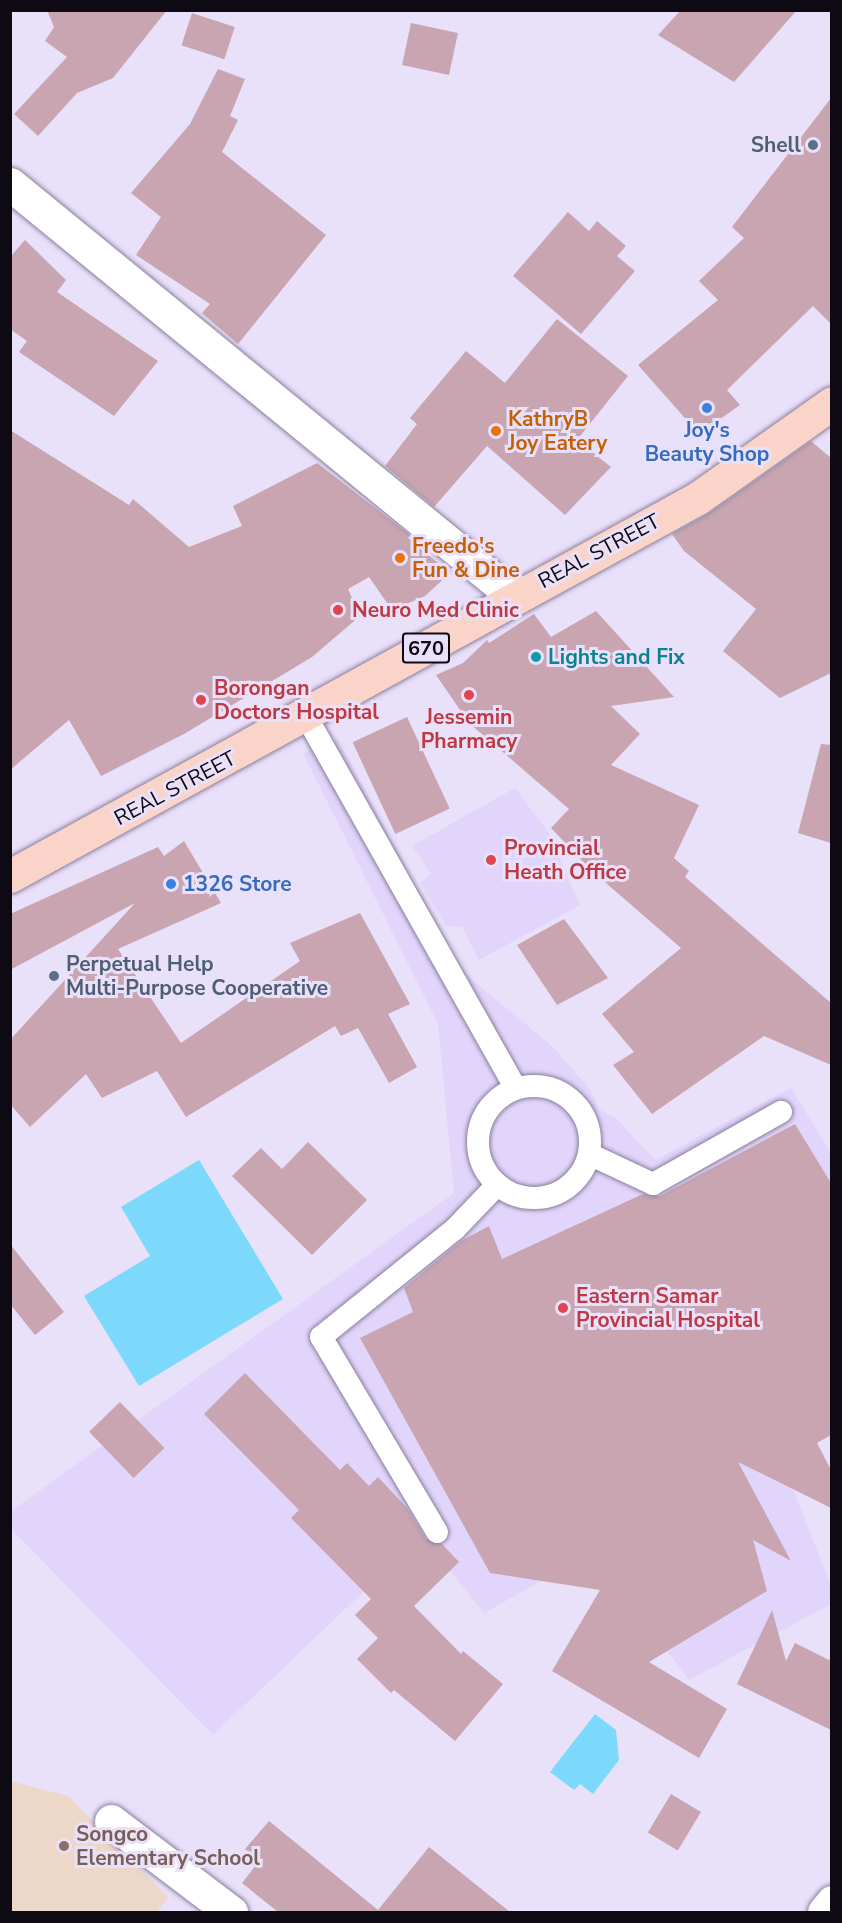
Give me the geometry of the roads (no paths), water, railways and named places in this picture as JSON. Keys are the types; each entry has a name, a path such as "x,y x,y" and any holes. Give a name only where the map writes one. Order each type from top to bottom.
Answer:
{"main road":[{"name":"REAL STREET","path":"10,876 306,716 515,597 698,498 831,403"}],"street":[{"path":"10,184 515,597"},
{"path":"111,1821 197,1903 231,1912"},
{"path":"824,1912 831,1902"}],"lane":[{"path":"306,716 516,1088"},
{"path":"516,1088 548,1088 576,1105 590,1134 589,1154 579,1176 556,1194 526,1198 497,1185 479,1156 480,1123 488,1108 516,1088"},
{"path":"589,1154 653,1184 782,1112"},
{"path":"437,1532 321,1336 455,1229 497,1185"}],"water":[{"path":"199,1160 283,1299 139,1386 84,1296 150,1256 121,1207"},
{"path":"595,1714 616,1730 619,1760 593,1794 580,1784 574,1790 550,1772"}],"place":[{"name":"Shell","path":"813,145"},
{"name":"Joy's Beauty Shop","path":"707,408"},
{"name":"KathryB Joy Eatery","path":"496,431"},
{"name":"Freedo's Fun & Dine","path":"400,558"},
{"name":"Neuro Med Clinic","path":"338,610"},
{"name":"Lights and Fix","path":"536,657"},
{"name":"Jessemin Pharmacy","path":"469,695"},
{"name":"Borongan Doctors Hospital","path":"201,700"},
{"name":"Provincial Heath Office","path":"491,860"},
{"name":"1326 Store","path":"171,884"},
{"name":"Perpetual Help Multi-Purpose Cooperative","path":"54,976"},
{"name":"Eastern Samar Provincial Hospital","path":"563,1308"},
{"name":"Songco Elementary School","path":"64,1846"}]}
